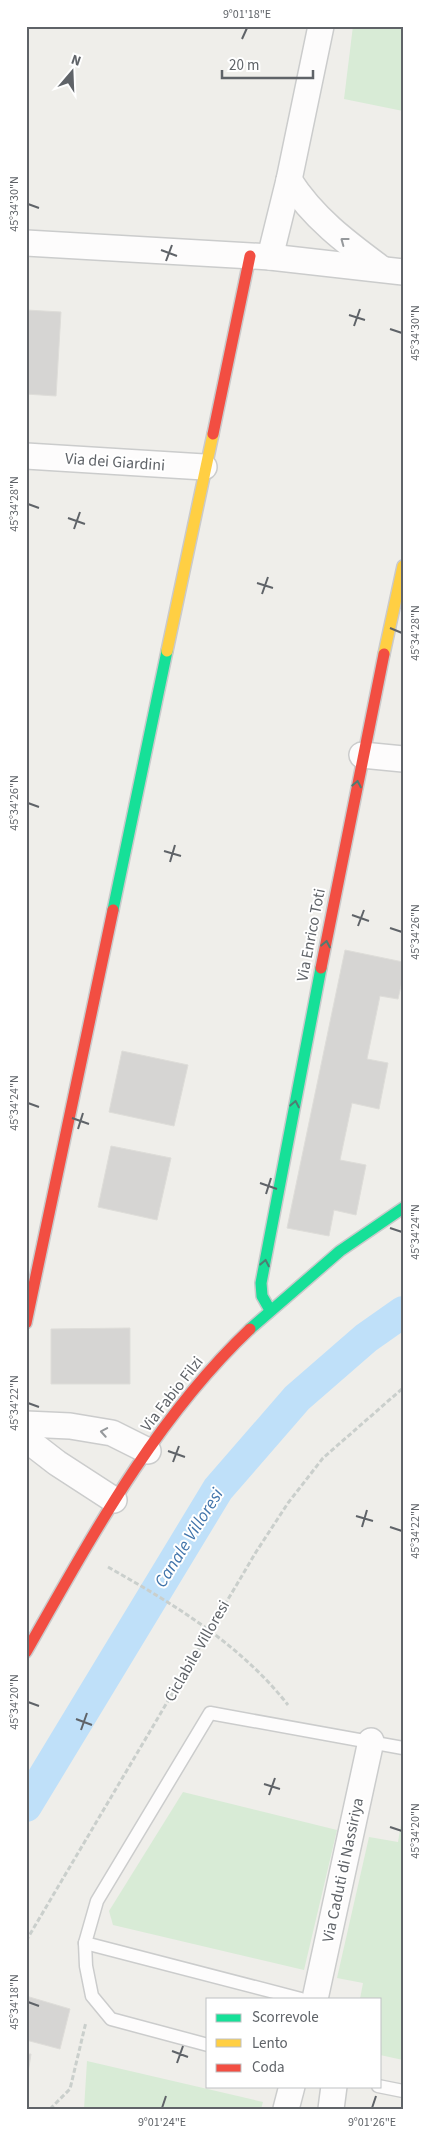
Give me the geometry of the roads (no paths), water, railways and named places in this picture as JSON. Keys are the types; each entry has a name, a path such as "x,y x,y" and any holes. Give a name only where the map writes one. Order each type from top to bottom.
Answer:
{"street":[{"path":"26,1323 204,467 260,256 289,180 321,26"},
{"path":"289,180 303,202 337,236 393,271"},
{"path":"26,243 260,256 393,271"},
{"name":"Via dei Giardini","path":"26,456 204,467"},
{"name":"Via Enrico Toti","path":"270,1310 262,1296 261,1283 362,755 403,566"},
{"path":"362,755 403,759"},
{"name":"Via Fabio Filzi","path":"26,1652 114,1500 148,1451 224,1354 270,1310 327,1262 384,1219 403,1208"},
{"path":"26,1424 70,1426 112,1433 148,1451"},
{"path":"26,1439 57,1463 114,1500"},
{"name":"Via Caduti di Nassiriya","path":"315,1998 371,1741"},
{"path":"286,2109 291,2088"},
{"path":"331,2109 334,2088"}],"lane":[{"path":"206,2044 110,2019 92,1996 86,1966 85,1943 97,1901 210,1713 403,1748"},
{"path":"85,1943 297,1998"},
{"path":"382,2087 403,2092"}],"waterway":[{"name":"Canale Villoresi","path":"26,1806 218,1489 297,1398 366,1338 403,1312"}]}
